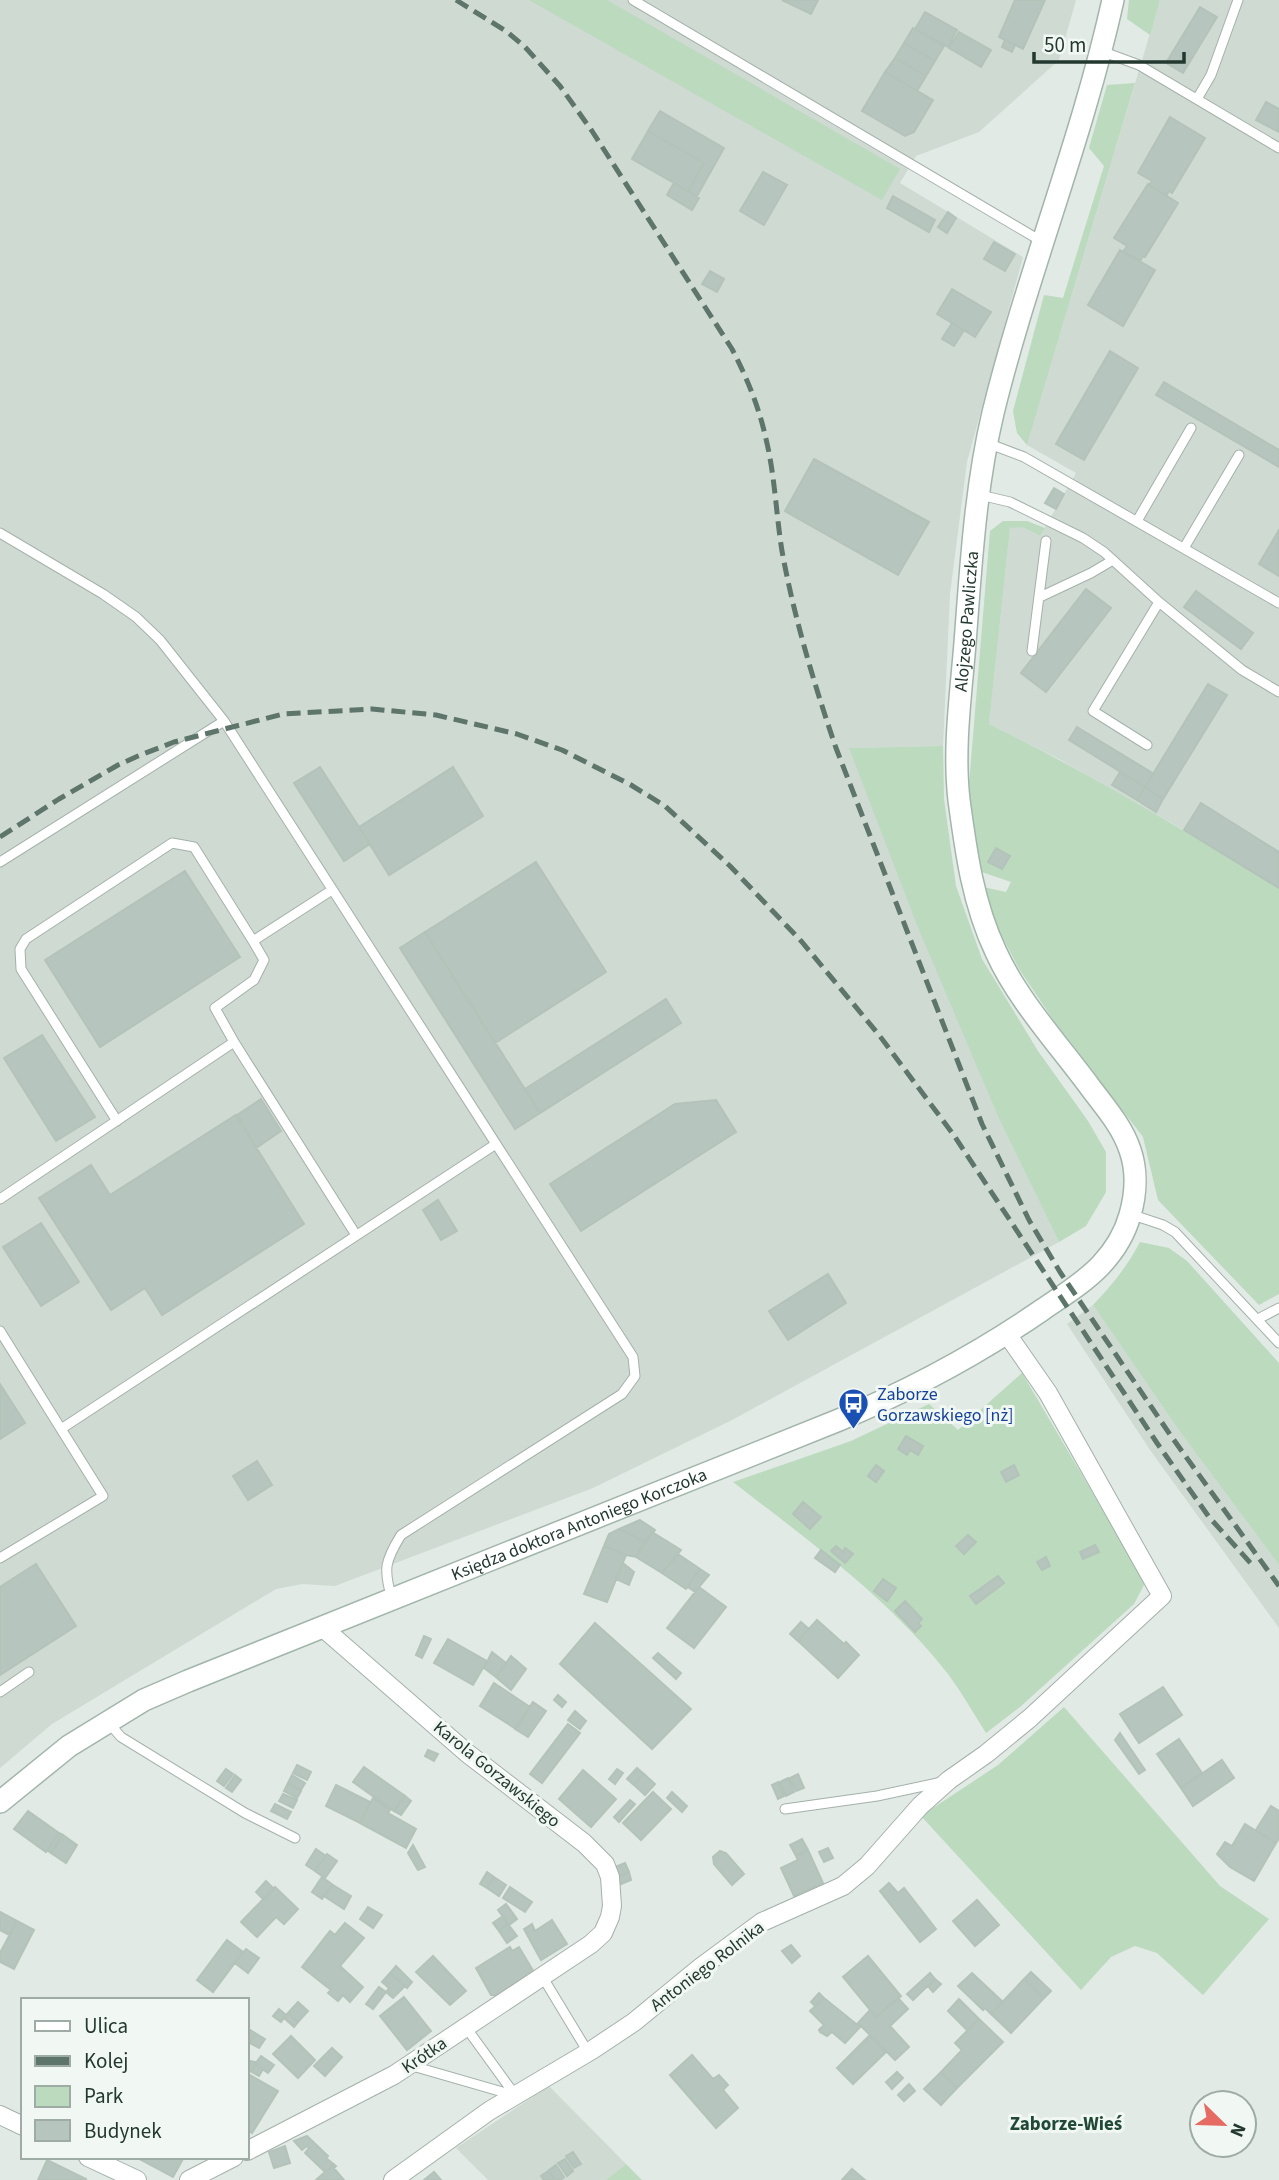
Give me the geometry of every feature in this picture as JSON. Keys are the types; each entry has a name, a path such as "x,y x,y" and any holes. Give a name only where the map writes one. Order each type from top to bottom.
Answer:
{"street":[{"name":"Alojzego Pawliczka","path":"1113,0 1101,51 1003,379 987,443 978,495 958,740 958,792 971,880 996,953 1016,988 1116,1121 1124,1136 1134,1174 1135,1188 1130,1214"},
{"name":"Księdza doktora Antoniego Korczoka","path":"0,1802 69,1746 155,1695 907,1391 1007,1334 1078,1284 1099,1267 1113,1250 1130,1214"},
{"name":"Antoniego Rolnika","path":"393,2180 515,2095 634,2022 762,1922 843,1886 867,1866 920,1807 949,1780 1030,1718 1162,1595 1048,1393 1007,1334"},
{"name":"Karola Gorzawskiego","path":"322,1627 467,1753 584,1843 605,1864 610,1877 612,1906 603,1933 592,1944"},
{"name":"Krótka","path":"248,2150 394,2075 592,1944"},
{"path":"0,2116 21,2125"},
{"path":"92,2159 137,2180"},
{"path":"189,2180 230,2159"}],"lane":[{"path":"633,0 1044,242"},
{"path":"1197,99 1211,75 1237,0"},
{"path":"1101,51 1139,65 1279,148"},
{"path":"1137,521 1191,428"},
{"path":"987,443 1024,457 1279,603"},
{"path":"1184,548 1239,455"},
{"path":"978,495 1010,502 1083,538 1242,670 1279,692"},
{"path":"0,533 136,617 160,640 223,721 633,1357 635,1376 622,1394 401,1535 388,1554 385,1578 392,1598"},
{"path":"1032,651 1046,541"},
{"path":"1040,597 1112,560"},
{"path":"1147,745 1093,711 1159,602"},
{"path":"0,862 223,721"},
{"path":"117,1121 21,969 20,949 26,939 172,843 194,847 264,960 254,980 215,1009 356,1236"},
{"path":"253,941 332,890"},
{"path":"0,1199 234,1042"},
{"path":"61,1429 496,1144"},
{"path":"1130,1214 1155,1221 1175,1232 1279,1343"},
{"path":"1258,1319 1279,1308"},
{"path":"0,1332 103,1496 0,1558"},
{"path":"0,1692 29,1672"},
{"path":"108,1722 121,1737 245,1813 295,1838"},
{"path":"785,1809 877,1796 949,1780"},
{"path":"542,1976 588,2052"},
{"path":"465,2026 515,2095"},
{"path":"409,2065 515,2095"}],"shaded area":[{"path":"0,0 1076,0 1059,60 979,132 916,156 900,183 1023,257 967,462 950,594 943,746 849,748 1000,1121 1059,1242 732,1420 593,1488 335,1586 302,1584 276,1589 52,1724 0,1768"},
{"path":"1160,0 1279,0 1279,888 1057,758 989,724 1010,527 1022,527 1040,536 1076,473 1027,445"},
{"path":"1093,1305 1178,1429 1279,1565 1279,1628 1150,1450 1067,1324"},
{"path":"549,2086 626,2164 606,2180 488,2180 456,2148"}],"green space":[{"path":"529,0 607,0 900,169 882,200"},
{"path":"1129,0 1160,0 1150,35 1127,19"},
{"path":"1135,83 1027,445 1017,433 1013,411 1044,295 1063,298 1104,166 1089,148 1107,85"},
{"path":"1003,521 1027,521 1045,528 1040,536 1022,527 1010,528 989,724 1100,782 1279,888 1279,1294 1259,1305 1158,1200 1143,1137 1054,1021 1019,969 992,917 983,887 1006,892 1011,882 979,871 969,784 990,531"},
{"path":"943,746 944,799 956,886 982,959 1038,1051 1088,1121 1106,1152 1106,1192 1086,1226 1059,1242 1000,1121 917,925 849,748"},
{"path":"1140,1242 1169,1248 1187,1261 1279,1363 1279,1565 1178,1429 1093,1305 1119,1275"},
{"path":"1022,1373 1142,1577 1144,1585 1134,1604 1020,1707 986,1733 948,1674 900,1620 847,1572 733,1482 851,1441 929,1404 958,1430"},
{"path":"1064,1707 1220,1886 1269,1919 1203,1995 1157,1953 1135,1946 1111,1957 1081,1990 921,1816 998,1765"},
{"path":"626,2164 642,2180 606,2180"}],"building":[{"path":"782,0 818,0 811,14"},
{"path":"1015,0 1045,0 1023,49 999,37"},
{"path":"1200,7 1217,17 1183,73 1166,63"},
{"path":"925,12 957,30 948,47 915,29"},
{"path":"913,28 944,46 935,61 904,43"},
{"path":"959,32 991,50 981,67 949,48"},
{"path":"1005,40 1015,45 1012,52 1002,47"},
{"path":"904,43 935,61 926,76 895,58"},
{"path":"895,58 926,76 917,91 885,72"},
{"path":"885,72 933,100 914,132 905,136 862,111"},
{"path":"1266,102 1279,109 1279,132 1256,120"},
{"path":"660,111 724,148 697,196 688,191 704,163 648,131"},
{"path":"1170,117 1205,138 1172,193 1169,191 1166,196 1149,185 1152,181 1138,173"},
{"path":"648,131 704,163 688,191 632,159"},
{"path":"763,172 787,185 764,225 740,211"},
{"path":"674,183 699,198 692,210 667,195"},
{"path":"1148,184 1178,203 1140,261 1123,252 1127,246 1114,238"},
{"path":"893,196 935,220 929,232 887,208"},
{"path":"948,212 956,218 947,233 938,227"},
{"path":"994,242 1015,254 1005,271 984,259"},
{"path":"1120,250 1155,270 1123,326 1088,305"},
{"path":"710,271 724,279 717,292 702,284"},
{"path":"952,289 991,312 975,337 937,314"},
{"path":"952,323 964,330 954,346 942,339"},
{"path":"1110,351 1138,368 1084,460 1056,444"},
{"path":"1164,382 1279,450 1279,467 1156,395"},
{"path":"814,459 929,522 898,575 785,511"},
{"path":"1054,488 1064,494 1056,509 1045,503"},
{"path":"1279,530 1279,576 1259,564"},
{"path":"1086,589 1111,608 1046,692 1021,673"},
{"path":"1196,591 1253,633 1241,649 1184,607"},
{"path":"1208,684 1227,695 1163,799 1145,787"},
{"path":"1077,727 1154,774 1145,787 1069,740"},
{"path":"320,767 370,844 344,861 294,783"},
{"path":"453,767 483,816 389,875 359,827"},
{"path":"1120,772 1145,787 1137,800 1112,785"},
{"path":"1145,787 1163,799 1156,812 1137,800"},
{"path":"1201,803 1279,852 1279,888 1184,830"},
{"path":"996,848 1010,856 1002,869 988,862"},
{"path":"536,862 606,972 495,1043 425,932"},
{"path":"185,871 240,957 100,1047 45,960"},
{"path":"425,932 540,1113 515,1129 400,948"},
{"path":"666,999 681,1023 540,1113 525,1089"},
{"path":"42,1035 95,1117 56,1141 4,1058"},
{"path":"261,1099 281,1131 256,1148 237,1115"},
{"path":"716,1100 736,1132 581,1231 550,1184 675,1104"},
{"path":"236,1115 304,1224 162,1315 145,1288 111,1310 39,1198 91,1165 110,1195"},
{"path":"438,1200 457,1231 441,1240 423,1210"},
{"path":"41,1223 79,1282 41,1306 3,1247"},
{"path":"828,1274 846,1303 788,1340 769,1311"},
{"path":"0,1384 25,1423 0,1439"},
{"path":"906,1436 923,1446 918,1455 910,1450 907,1455 898,1449"},
{"path":"257,1461 272,1485 248,1500 233,1476"},
{"path":"876,1465 884,1471 876,1482 868,1476"},
{"path":"1014,1465 1019,1475 1006,1482 1001,1472"},
{"path":"803,1502 821,1517 810,1529 793,1514"},
{"path":"640,1520 655,1530 646,1542 619,1529"},
{"path":"619,1529 646,1542 636,1557 604,1546 609,1534"},
{"path":"652,1532 681,1550 662,1573 636,1557"},
{"path":"968,1535 976,1542 964,1554 956,1546"},
{"path":"1095,1545 1099,1552 1083,1559 1080,1552"},
{"path":"604,1546 626,1555 607,1602 584,1594"},
{"path":"836,1546 843,1552 845,1548 853,1554 845,1563 831,1551"},
{"path":"821,1550 840,1565 835,1572 815,1558"},
{"path":"678,1554 700,1569 686,1589 662,1573"},
{"path":"1046,1557 1050,1566 1042,1570 1037,1562"},
{"path":"623,1563 634,1572 629,1585 616,1579"},
{"path":"36,1564 76,1626 0,1675 0,1587"},
{"path":"700,1569 709,1575 695,1592 688,1587"},
{"path":"998,1576 1004,1583 976,1604 970,1596"},
{"path":"883,1579 896,1588 887,1601 874,1591"},
{"path":"699,1587 726,1607 694,1648 667,1628"},
{"path":"905,1601 922,1619 918,1623 921,1626 915,1632 895,1611"},
{"path":"817,1620 859,1655 838,1678 798,1641"},
{"path":"801,1622 809,1629 798,1641 790,1634"},
{"path":"595,1623 691,1709 652,1749 560,1664"},
{"path":"424,1636 431,1639 422,1658 416,1655"},
{"path":"448,1639 487,1661 473,1685 434,1663"},
{"path":"492,1652 506,1663 496,1677 484,1668"},
{"path":"658,1653 681,1673 676,1679 653,1658"},
{"path":"511,1656 526,1669 511,1690 496,1677"},
{"path":"494,1683 530,1707 516,1729 480,1706"},
{"path":"1163,1687 1182,1715 1139,1743 1120,1714"},
{"path":"558,1695 566,1702 562,1707 554,1700"},
{"path":"533,1702 546,1711 528,1737 515,1729"},
{"path":"575,1711 586,1721 580,1729 568,1720"},
{"path":"568,1724 580,1733 542,1783 530,1774"},
{"path":"1120,1733 1145,1770 1139,1774 1115,1740"},
{"path":"1179,1739 1202,1773 1181,1788 1157,1754"},
{"path":"428,1750 438,1754 434,1761 425,1756"},
{"path":"1222,1760 1234,1778 1193,1806 1181,1788"},
{"path":"297,1765 311,1772 307,1780 293,1773"},
{"path":"364,1767 405,1796 394,1811 353,1782"},
{"path":"637,1768 644,1774 634,1785 627,1779"},
{"path":"226,1769 233,1774 224,1786 217,1781"},
{"path":"617,1769 623,1773 615,1784 609,1779"},
{"path":"583,1770 616,1799 591,1827 559,1799"},
{"path":"644,1774 655,1784 645,1795 634,1785"},
{"path":"798,1774 804,1788 796,1791 790,1778"},
{"path":"235,1775 241,1780 232,1792 226,1788"},
{"path":"292,1775 305,1783 301,1790 288,1783"},
{"path":"788,1778 794,1792 786,1796 780,1782"},
{"path":"778,1782 784,1796 778,1799 772,1785"},
{"path":"288,1783 301,1791 297,1798 284,1791"},
{"path":"336,1785 370,1802 360,1823 326,1806"},
{"path":"653,1792 671,1809 641,1840 623,1823"},
{"path":"672,1792 687,1806 682,1812 667,1798"},
{"path":"283,1794 297,1800 293,1808 279,1801"},
{"path":"405,1796 411,1801 401,1815 394,1811"},
{"path":"373,1798 390,1810 388,1813 416,1829 406,1848 360,1823"},
{"path":"630,1800 635,1804 619,1822 614,1817"},
{"path":"275,1804 291,1812 287,1819 271,1811"},
{"path":"1271,1806 1279,1811 1279,1838 1276,1843 1256,1830"},
{"path":"28,1811 59,1833 46,1852 14,1829"},
{"path":"1245,1824 1276,1843 1254,1881 1230,1867 1217,1854 1225,1842 1232,1846"},
{"path":"59,1833 63,1835 51,1853 47,1850"},
{"path":"63,1835 77,1845 66,1863 51,1853"},
{"path":"802,1839 808,1850 796,1856 790,1845"},
{"path":"413,1845 425,1867 418,1870 408,1853"},
{"path":"828,1848 833,1858 824,1862 819,1852"},
{"path":"316,1849 326,1856 315,1871 306,1865"},
{"path":"808,1850 823,1883 794,1896 781,1868 798,1860 796,1856"},
{"path":"720,1851 726,1853 744,1874 732,1885 714,1864 713,1857"},
{"path":"327,1854 337,1861 325,1878 315,1871"},
{"path":"625,1863 629,1872 619,1876 615,1867"},
{"path":"487,1872 494,1877 487,1888 480,1884"},
{"path":"629,1872 631,1880 619,1885 616,1878"},
{"path":"322,1877 333,1885 322,1899 312,1892"},
{"path":"494,1877 506,1885 499,1896 487,1888"},
{"path":"266,1881 274,1889 264,1900 256,1892"},
{"path":"889,1883 898,1893 904,1888 936,1929 920,1942 880,1891"},
{"path":"333,1885 351,1896 344,1909 324,1896"},
{"path":"275,1887 298,1909 284,1924 276,1917 257,1937 241,1922"},
{"path":"510,1887 532,1902 525,1912 503,1898"},
{"path":"977,1900 999,1925 975,1946 953,1921"},
{"path":"506,1904 517,1919 509,1925 498,1910"},
{"path":"368,1907 382,1915 373,1928 360,1919"},
{"path":"0,1912 17,1921 9,1935 0,1930"},
{"path":"503,1916 508,1924 499,1931 493,1923"},
{"path":"552,1920 567,1944 541,1960 524,1929 532,1924 535,1931"},
{"path":"17,1921 34,1930 14,1969 0,1962 0,1953"},
{"path":"345,1923 364,1938 340,1966 363,1987 350,2002 343,1995 338,2001 328,1993 331,1990 302,1967 330,1931 335,1935"},
{"path":"508,1924 517,1936 507,1943 499,1931"},
{"path":"227,1940 243,1952 213,1992 197,1980"},
{"path":"791,1945 800,1956 792,1963 782,1951"},
{"path":"510,1947 512,1951 519,1947 535,1974 500,1995 491,1995 476,1968"},
{"path":"246,1949 259,1958 248,1973 235,1963"},
{"path":"433,1956 466,1991 450,2005 416,1972"},
{"path":"868,1956 901,1996 876,2017 843,1977"},
{"path":"396,1966 412,1982 407,1988 390,1973"},
{"path":"1031,1972 1051,1991 1044,1998 1024,1979"},
{"path":"390,1973 405,1986 393,1998 386,1992 389,1988 382,1982"},
{"path":"930,1973 935,1979 913,2000 907,1994"},
{"path":"972,1973 1003,2002 991,2014 985,2008 983,2010 958,1986"},
{"path":"935,1979 941,1984 933,1992 928,1986"},
{"path":"1024,1979 1044,1998 1011,2033 991,2014"},
{"path":"379,1987 386,1992 373,2009 366,2004"},
{"path":"819,1993 824,1998 815,2006 811,2002"},
{"path":"404,1997 431,2031 407,2050 380,2016"},
{"path":"824,1998 860,2027 845,2043 832,2032 827,2036 820,2032 824,2025 810,2011"},
{"path":"898,1998 908,2009 890,2026 909,2047 895,2060 858,2023 870,2010 876,2017"},
{"path":"959,1999 979,2019 967,2030 948,2011"},
{"path":"298,2002 308,2011 298,2022 288,2013"},
{"path":"279,2009 286,2015 281,2022 273,2016"},
{"path":"288,2013 298,2022 294,2027 284,2018"},
{"path":"979,2019 1003,2042 957,2088 941,2072 962,2050 955,2043"},
{"path":"248,2029 255,2033 250,2043 248,2042"},
{"path":"255,2033 265,2039 259,2048 250,2043"},
{"path":"870,2035 886,2052 853,2084 837,2068"},
{"path":"291,2036 315,2060 298,2078 273,2054"},
{"path":"332,2048 342,2057 325,2076 314,2066"},
{"path":"692,2055 713,2079 719,2075 728,2085 723,2090 738,2108 716,2128 670,2075"},
{"path":"261,2056 274,2065 268,2073 255,2064"},
{"path":"250,2061 255,2062 252,2072 248,2070"},
{"path":"255,2064 263,2069 259,2076 252,2072"},
{"path":"897,2072 903,2078 892,2089 886,2082"},
{"path":"941,2072 957,2088 941,2105 924,2089"},
{"path":"250,2075 278,2091 252,2133 248,2130"},
{"path":"909,2084 915,2091 904,2101 898,2095"},
{"path":"307,2136 328,2156 326,2158 336,2166 334,2168 332,2166 325,2172 305,2153 309,2148 307,2146 302,2150 294,2141"},
{"path":"285,2146 290,2163 274,2168 269,2152"},
{"path":"573,2152 581,2164 574,2168 566,2156"},
{"path":"140,2159 183,2159 173,2177"},
{"path":"565,2159 573,2171 567,2176 558,2163"},
{"path":"47,2160 86,2179 38,2180"},
{"path":"556,2165 564,2177 561,2180 556,2180 549,2170"},
{"path":"332,2166 344,2180 316,2180 325,2172"},
{"path":"852,2169 865,2180 842,2180"},
{"path":"548,2171 555,2180 544,2180 541,2176"},
{"path":"434,2172 441,2180 424,2180"}],"railway":[{"path":"456,0 506,31 525,47 560,86 592,131 732,349 752,393 763,427 787,576 820,700 836,748 982,1124 1029,1220 1060,1272 1171,1436 1279,1586"},
{"path":"0,837 59,799 138,756 174,742 283,714 372,709 436,715 517,734 562,750 631,785 665,806 730,866 802,942 879,1035 953,1134 1157,1443 1209,1517 1255,1568"}],"place":[{"name":"Zaborze Gorzawskiego [nż]","path":"854,1431"}],"district":[{"name":"Zaborze-Wieś","path":"1066,2123"}]}
